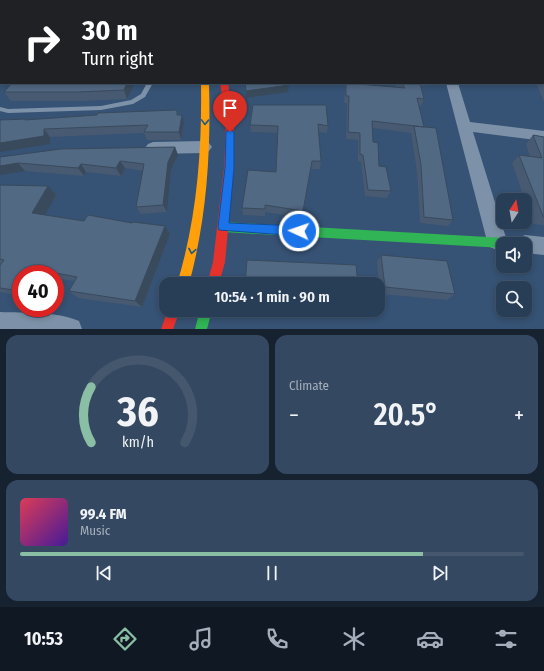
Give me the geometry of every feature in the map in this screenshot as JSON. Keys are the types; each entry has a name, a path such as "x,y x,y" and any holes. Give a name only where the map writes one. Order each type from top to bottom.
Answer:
{"main road":[{"path":"186,277 190,265 200,208 204,147 205,84"},
{"path":"215,277 219,262 229,168 230,120 224,84"},
{"path":"223,227 496,242"},
{"path":"167,329 171,317"},
{"path":"201,329 204,317"}],"street":[{"path":"452,84 496,238"},
{"path":"464,126 544,136"},
{"path":"137,148 204,147"},
{"path":"532,245 544,246"},
{"path":"0,324 54,326 71,329"}],"lane":[{"path":"0,109 8,111 101,108 133,102 142,95 149,84"}],"building":[{"path":"11,84 127,84 124,90 78,92 4,92"},
{"path":"245,84 289,84 289,85 246,91"},
{"path":"346,84 405,88 402,84 420,84 424,99 417,98 424,127 372,121 373,142 378,143 379,166 386,167 391,191 368,190 363,155 360,154 360,133 348,132 349,96 346,96"},
{"path":"253,105 326,105 328,126 318,124 321,161 312,161 303,211 265,205 265,209 242,208 248,170 276,172 278,126 250,125"},
{"path":"177,110 177,115 182,115 179,132 144,132 148,125 44,129 44,136 0,143 0,120 26,119 25,120 97,115 98,113"},
{"path":"414,126 436,128 453,220 424,217 421,165"},
{"path":"533,135 544,137 544,217 519,155 542,158"},
{"path":"175,147 168,162 163,205 136,207 144,164 120,161 116,168 81,164 78,168 18,163 0,166 0,157 61,149"},
{"path":"0,185 48,186 32,213 84,221 88,215 132,223 165,226 135,301 69,291 77,277 64,275 64,265 12,265 12,290 0,288 0,265 4,260 0,259"},
{"path":"381,255 447,261 455,294 385,287 385,277 384,277"},
{"path":"247,260 356,265 357,277 246,277"}],"traffic: fast":[{"path":"223,227 496,242"},
{"path":"201,329 204,317"}],"traffic: slow":[{"path":"185,277 196,235 203,184 205,84"}],"traffic: jam":[{"path":"215,277 219,262 229,168 230,120 224,84"},
{"path":"167,329 171,317"}],"route":[{"path":"230,132 229,168 223,227 299,231"}]}
